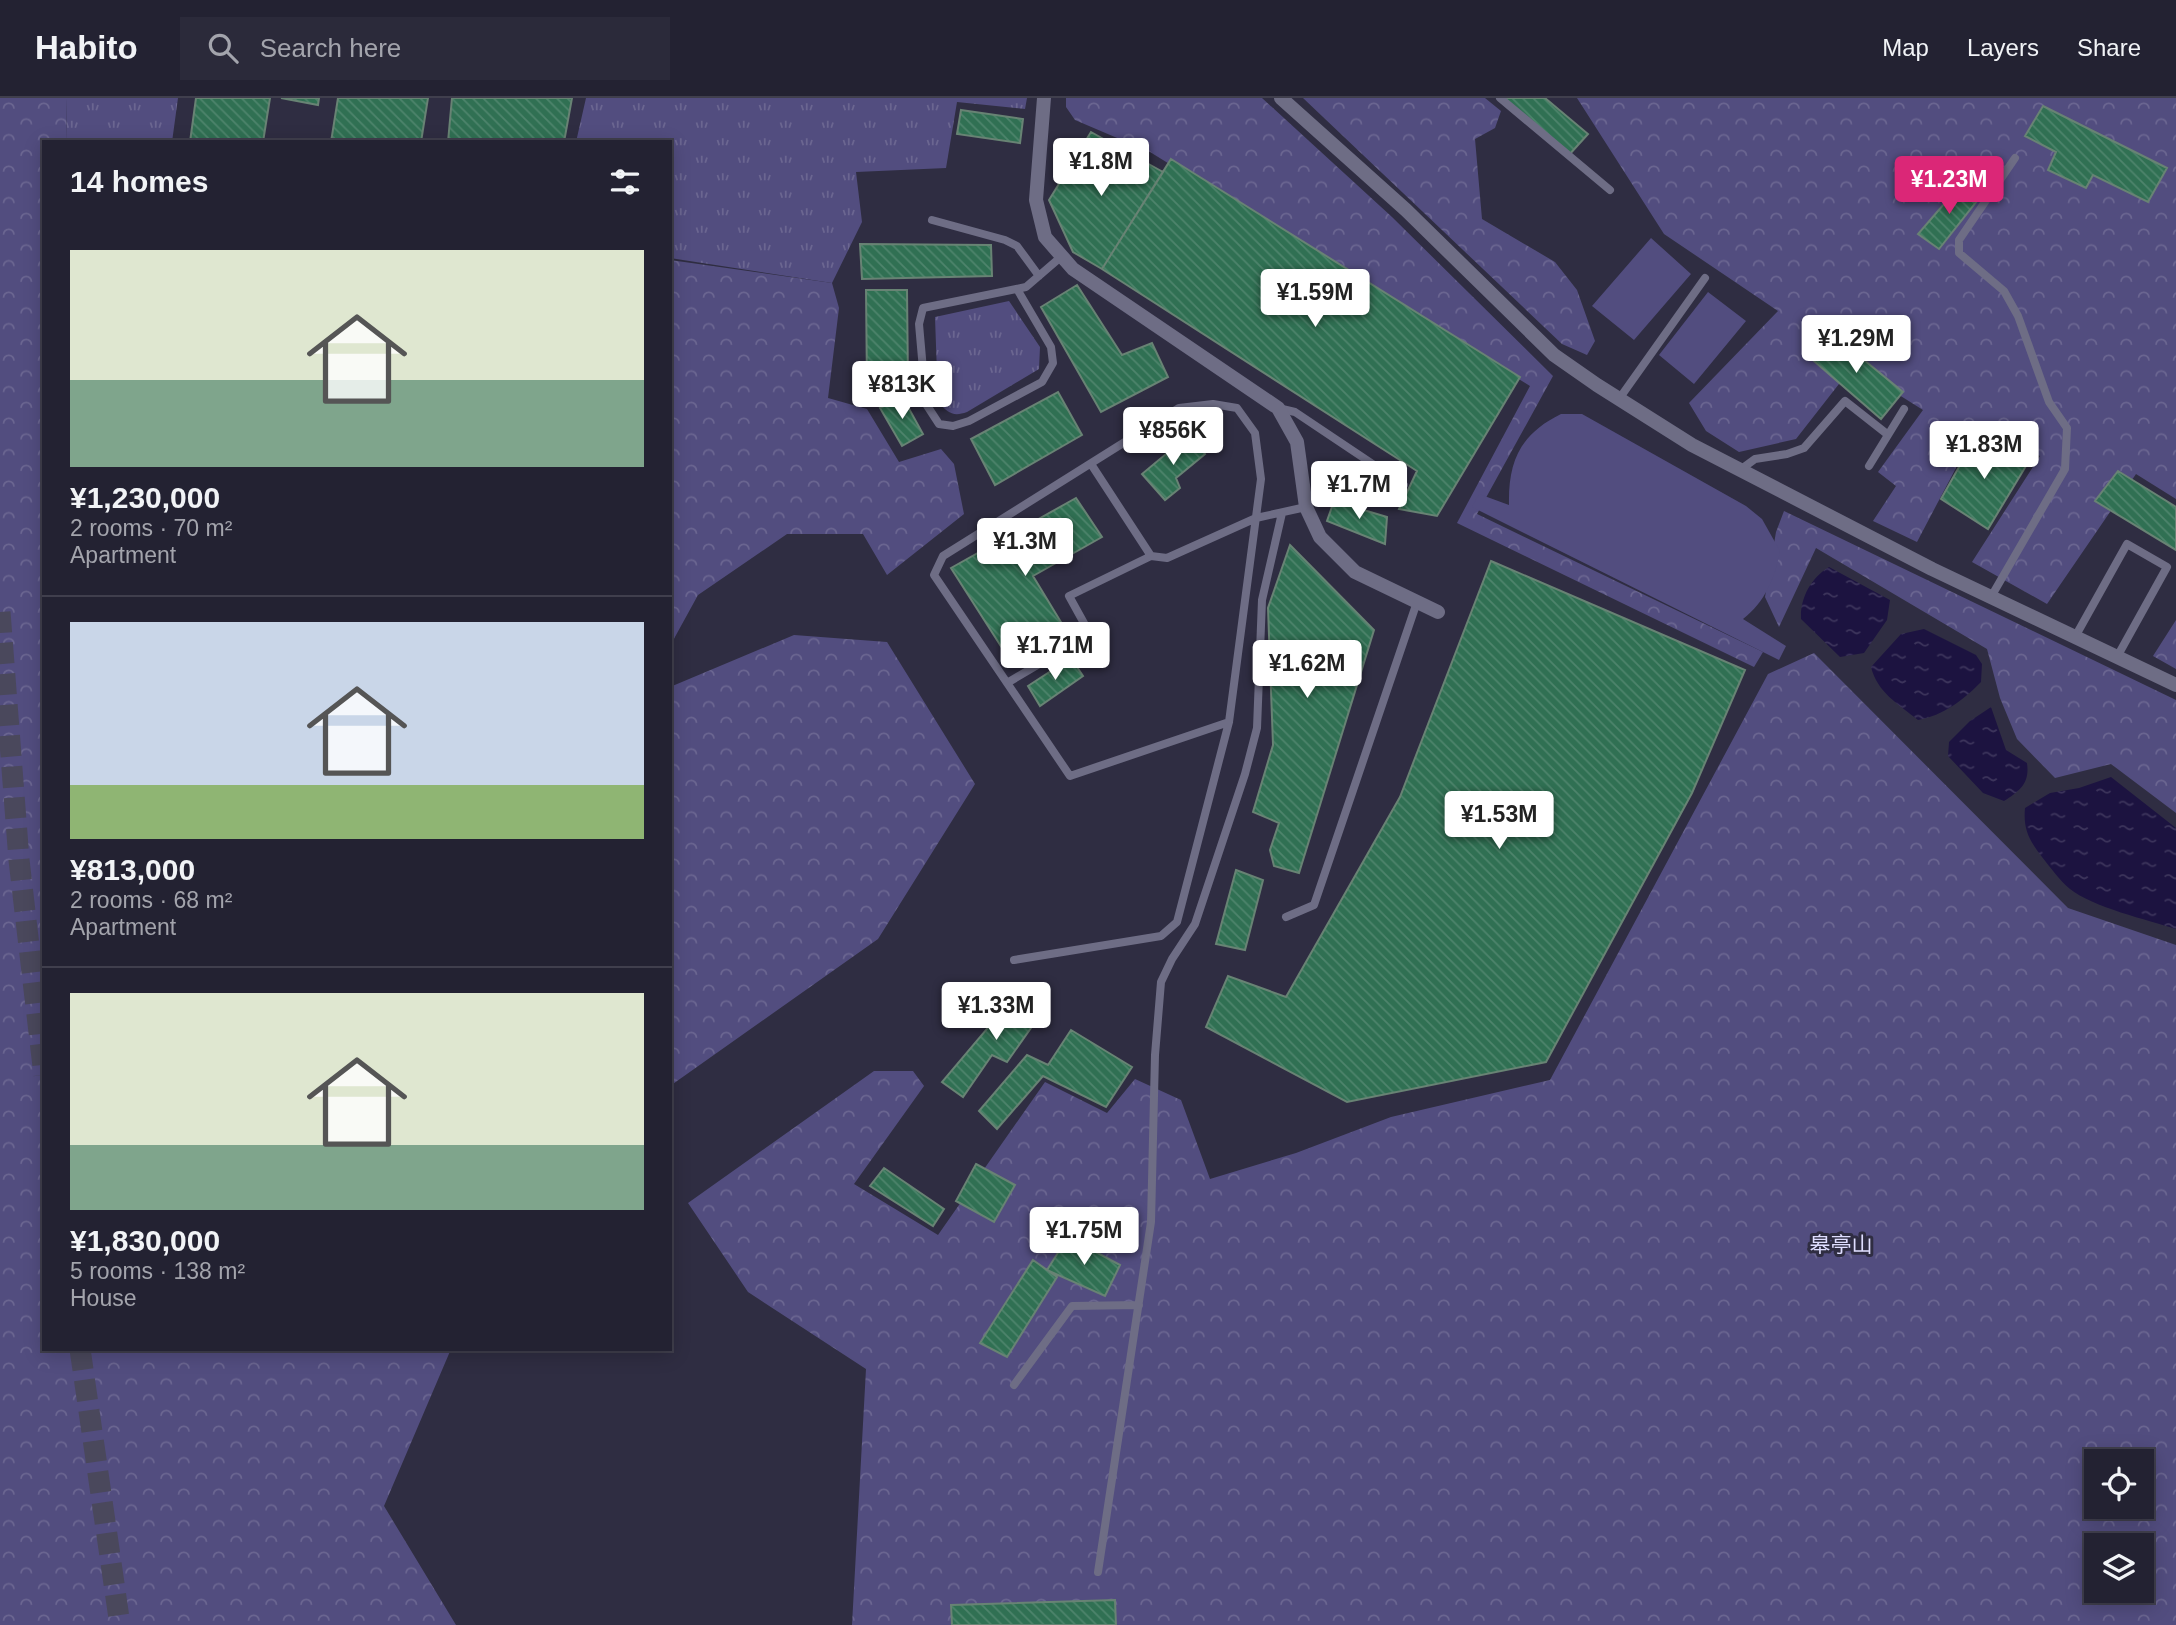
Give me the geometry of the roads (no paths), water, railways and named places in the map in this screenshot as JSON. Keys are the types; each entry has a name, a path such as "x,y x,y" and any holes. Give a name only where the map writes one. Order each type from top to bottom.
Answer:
{"street":[{"path":"1044,98 1036,200 1045,237 1073,269 1278,408 1297,442 1306,507 1320,537 1355,572 1438,612"},
{"path":"1281,98 1406,210 1554,355 1619,399 1692,445 1740,470 1991,597 2176,685"}],"lane":[{"path":"1500,98 1611,190"},
{"path":"1991,597 2065,469 2067,428 2049,402 2018,316 2004,292 1959,253 1959,240 2015,158"},
{"path":"932,220 1005,240 1017,246 1039,276"},
{"path":"1017,289 1051,347 1053,363 1042,382 970,421 953,426 939,424 926,404 919,324 923,308 1026,287 1062,256"},
{"path":"1619,399 1704,278"},
{"path":"1740,470 1755,459 1787,454 1804,448 1845,401 1887,434"},
{"path":"1014,960 1161,936 1177,922 1229,722 1261,479 1255,433 1237,408 1213,404 1179,408 943,556 934,575 1070,776 1229,722"},
{"path":"1278,408 1295,412 1404,485"},
{"path":"1869,466 1904,409"},
{"path":"1091,464 1151,556"},
{"path":"1007,683 1090,634 1069,596 1151,556 1167,558 1256,519 1306,507"},
{"path":"1098,1572 1151,1223 1155,1055 1161,982 1172,959 1195,924 1245,774 1257,727 1262,600 1282,513"},
{"path":"2075,637 2127,544 2167,567 2117,657"},
{"path":"1286,917 1314,905 1417,602"},
{"path":"1014,1385 1072,1306 1139,1305"}],"water":[{"path":"1829,567 1890,600 1887,620 1864,653 1840,657 1801,619 1802,604 1808,589"},
{"path":"1924,629 1976,655 1982,664 1981,682 1952,706 1936,715 1918,720 1883,691 1871,667 1901,634"},
{"path":"1991,707 2006,750 2027,763 2028,770 2023,786 2004,801 1983,793 1948,756 1949,742 1970,721"},
{"path":"2111,777 2176,828 2176,929 2080,896 2059,878 2030,840 2025,822 2025,808 2050,793 2079,788"}],"tunnel":[{"path":"0,612 19,860 42,1058"},
{"path":"80,1351 120,1625"}],"park label":[{"name":"皋亭山","path":"1841,1244"}]}
